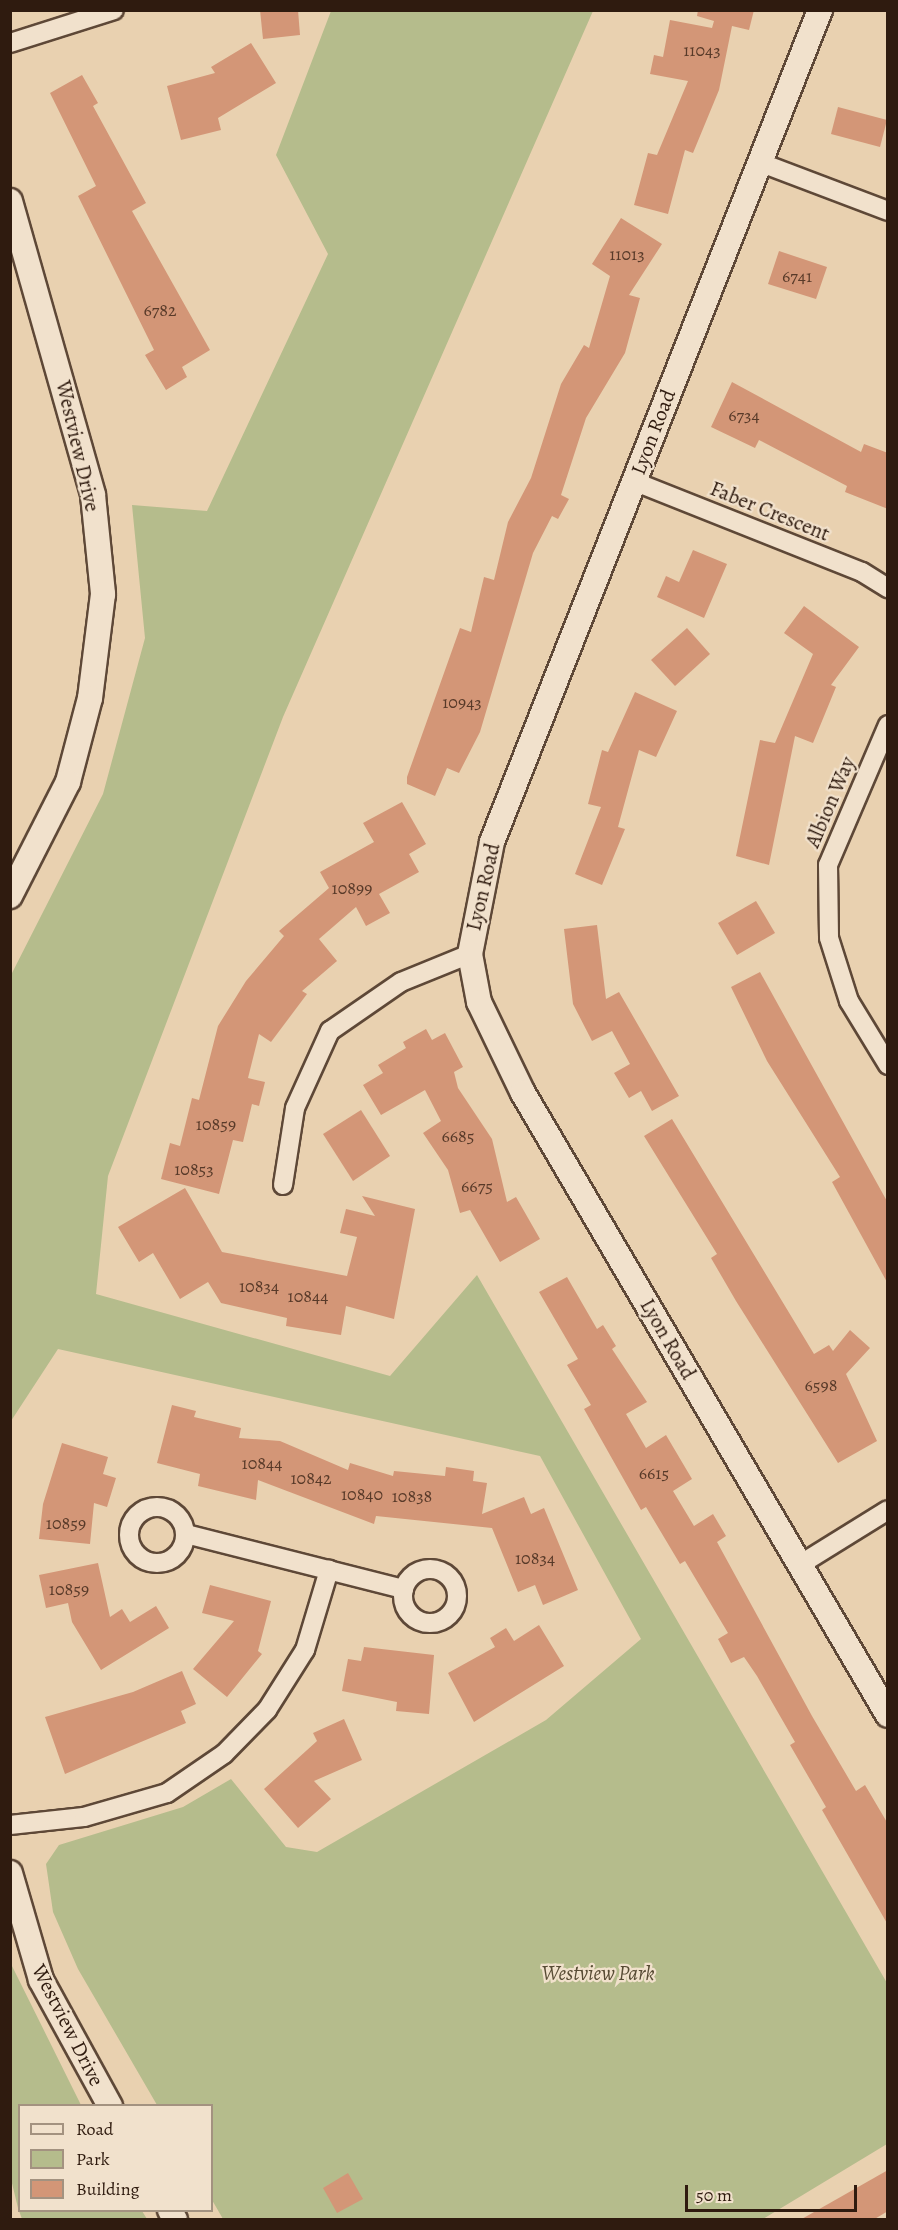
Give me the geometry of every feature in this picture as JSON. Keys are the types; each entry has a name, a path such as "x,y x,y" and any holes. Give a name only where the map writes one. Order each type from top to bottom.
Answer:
{"street":[{"path":"10,43 114,10"},
{"name":"Lyon Road","path":"820,10 492,842 470,954 479,1002 523,1093 888,1715"},
{"path":"759,162 888,211"},
{"name":"Westview Drive","path":"10,201 93,495 103,594 90,698 68,782 10,896"},
{"name":"Faber Crescent","path":"633,481 862,572 888,588"},
{"name":"Albion Way","path":"888,726 828,865 829,938 849,1001 888,1065"},
{"path":"283,1185 295,1108 330,1031 401,982 470,954"},
{"path":"801,1564 888,1510"},
{"path":"186,1534 404,1589"},
{"path":"10,1825 84,1817 168,1793 224,1754 267,1710 305,1650 329,1570"},
{"name":"Westview Drive","path":"10,1873 41,1980 109,2104"}],"green space":[{"name":"Westview Park","path":"331,11 593,11 283,717 108,1176 96,1294 390,1376 477,1275 887,1983 887,2144 763,2219 223,2219 213,2202 213,2104 156,2104 78,1969 53,1912 46,1864 59,1845 183,1807 231,1779 286,1847 317,1852 546,1720 641,1639 540,1456 58,1349 11,1421 11,975 103,794 145,638 132,505 207,511 328,254 276,155"},
{"path":"11,1964 81,2104 18,2104 18,2208 10,2175"},
{"path":"19,2212 143,2212 147,2219 22,2219"}],"building":[{"path":"260,10 298,10 300,35 263,39"},
{"path":"698,10 754,10 749,30 732,26 719,90 693,153 685,150 668,214 634,205 648,153 657,155 688,81 650,74 654,55 663,57 670,20 712,28 714,21 697,16"},
{"path":"251,43 276,83 218,118 221,130 181,140 167,86 215,73 211,67"},
{"path":"82,75 98,103 93,106 146,203 132,211 210,350 182,367 187,377 166,390 145,355 154,350 78,196 96,186 50,93"},
{"path":"838,107 887,120 880,147 831,134"},
{"path":"621,218 662,244 629,295 640,298 625,353 586,418 561,495 569,499 558,519 552,516 533,553 480,732 459,773 447,768 435,796 407,784 407,777 460,628 471,632 484,577 494,580 508,522 531,478 561,384 584,345 589,348 610,276 592,264"},
{"path":"779,251 827,267 816,299 768,284"},
{"path":"732,382 861,452 864,444 888,453 888,509 845,492 847,486 759,440 755,448 711,427"},
{"path":"693,550 727,564 704,618 657,597 666,576 679,582"},
{"path":"804,606 859,647 831,685 836,687 813,743 795,736 769,865 736,856 760,740 775,743 813,654 784,633"},
{"path":"687,628 710,654 675,686 651,660"},
{"path":"635,692 677,711 656,757 639,750 618,827 625,829 602,885 575,874 601,807 588,804 602,750 608,752"},
{"path":"402,802 426,844 409,854 419,872 379,894 390,913 366,926 356,907 319,939 337,961 302,991 307,994 271,1042 259,1034 248,1078 265,1082 259,1106 252,1104 243,1142 233,1140 219,1194 161,1179 170,1143 180,1146 192,1098 199,1100 218,1026 246,981 284,936 279,931 329,888 320,872 374,842 363,823"},
{"path":"756,901 775,933 737,955 718,923"},
{"path":"597,925 606,999 619,992 679,1096 652,1111 641,1091 629,1098 614,1073 630,1064 612,1031 592,1041 573,1004 564,929"},
{"path":"760,972 888,1203 888,1284 832,1182 840,1177 767,1061 731,987"},
{"path":"426,1029 432,1040 445,1033 463,1067 454,1072 458,1088 492,1139 507,1202 516,1197 540,1239 500,1262 470,1210 460,1213 448,1170 423,1133 441,1121 425,1090 381,1115 363,1085 383,1073 378,1065 406,1048 403,1042"},
{"path":"361,1110 390,1156 353,1181 323,1134"},
{"path":"672,1119 814,1354 829,1345 833,1351 850,1330 870,1348 846,1374 877,1441 838,1463 736,1301 711,1258 717,1254 644,1136"},
{"path":"185,1188 222,1252 347,1276 357,1237 340,1233 346,1209 375,1216 362,1196 415,1209 394,1319 346,1306 341,1335 286,1326 287,1318 221,1303 208,1282 180,1299 153,1253 139,1262 118,1227"},
{"path":"567,1277 597,1329 603,1325 616,1346 612,1349 647,1402 626,1414 646,1448 666,1435 692,1479 673,1491 694,1526 713,1514 726,1536 717,1542 812,1716 856,1791 865,1785 888,1824 888,1925 822,1810 826,1807 790,1745 795,1742 757,1676 744,1657 731,1663 718,1639 728,1633 685,1561 680,1564 646,1507 641,1510 584,1409 591,1405 567,1365 578,1359 539,1292"},
{"path":"172,1405 196,1411 194,1417 241,1428 239,1438 280,1441 348,1470 350,1463 393,1476 394,1471 445,1476 446,1467 474,1471 473,1481 487,1483 482,1514 524,1497 531,1514 544,1508 578,1590 543,1605 535,1585 518,1592 492,1528 376,1516 374,1524 258,1480 256,1500 198,1486 200,1474 157,1463"},
{"path":"62,1443 108,1457 103,1474 116,1478 107,1507 94,1503 90,1544 39,1539 43,1504"},
{"path":"98,1563 110,1617 122,1609 130,1622 156,1606 169,1628 101,1670 72,1622 68,1603 46,1608 39,1575"},
{"path":"210,1585 271,1601 258,1651 262,1654 227,1697 193,1669 234,1621 202,1613"},
{"path":"539,1625 564,1666 474,1722 448,1673 495,1647 490,1638 506,1628 514,1641"},
{"path":"364,1647 434,1655 429,1714 396,1711 397,1702 342,1691 348,1659 361,1661"},
{"path":"182,1671 196,1704 181,1711 186,1723 65,1774 45,1717 133,1692"},
{"path":"344,1719 362,1760 314,1781 331,1799 298,1828 264,1789 317,1741 313,1733"},
{"path":"888,2170 888,2211 873,2220 800,2220"},
{"path":"348,2173 363,2199 337,2213 323,2188"}]}
